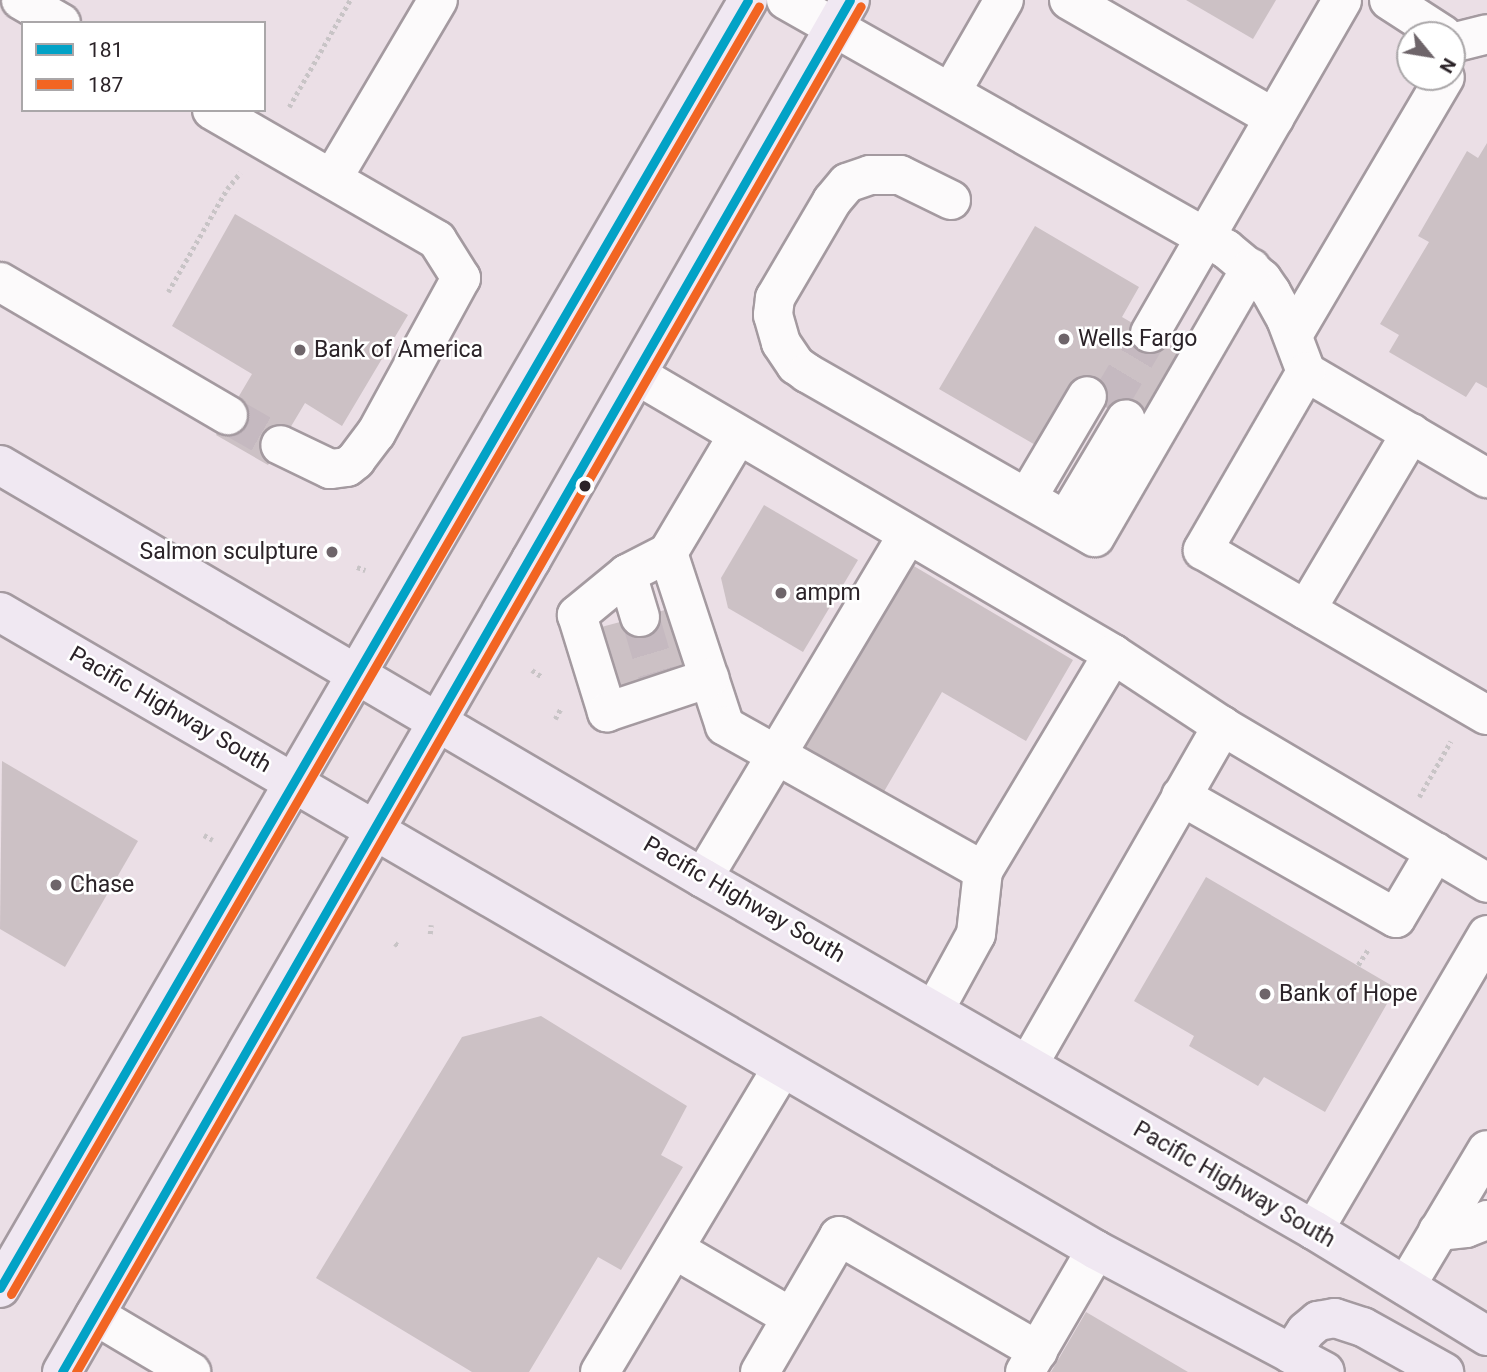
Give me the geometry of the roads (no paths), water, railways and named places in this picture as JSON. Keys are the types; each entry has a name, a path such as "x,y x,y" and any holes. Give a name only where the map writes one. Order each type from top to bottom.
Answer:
{"main road":[{"path":"0,1288 358,674 741,3"},
{"path":"62,1372 637,375 841,13"},
{"name":"Pacific Highway South","path":"0,465 703,878 1314,1230 1487,1336"},
{"name":"Pacific Highway South","path":"0,612 1096,1250 1285,1363 1325,1372"},
{"path":"1285,1363 1306,1331 1318,1321 1335,1318 1363,1327 1444,1372"}],"lane":[{"path":"21,0 58,21"},
{"path":"332,179 438,0"},
{"path":"786,0 841,13 951,92 1217,245 1271,292 1293,335 1306,372 1487,478"},
{"path":"951,92 1004,0"},
{"path":"1069,0 1274,118"},
{"path":"951,200 900,175 870,175 847,183 832,201 775,298 773,315 781,343 796,365 1095,537 1217,245 1274,118 1342,0"},
{"path":"1389,0 1421,21"},
{"path":"1466,39 1487,34"},
{"path":"1293,335 1437,91"},
{"path":"215,112 437,240 461,278 366,448 347,467 330,469 280,445"},
{"path":"1150,333 1217,245"},
{"path":"0,282 228,415"},
{"path":"1306,372 1203,550 1487,715"},
{"path":"637,375 1113,654 1222,726 1487,883"},
{"path":"1046,509 1106,407"},
{"path":"1306,610 1411,433"},
{"path":"709,678 661,688 607,712 576,615 627,574 668,553 738,435"},
{"path":"703,878 908,534"},
{"path":"668,553 725,726 983,871"},
{"path":"627,574 640,617"},
{"path":"934,1009 976,934 983,871 1113,654"},
{"path":"1028,1065 1222,726"},
{"path":"1181,796 1396,918 1435,852"},
{"path":"1314,1230 1487,935"},
{"path":"600,1372 782,1068"},
{"path":"1406,1286 1487,1150"},
{"path":"1438,1231 1465,1228 1487,1220"},
{"path":"760,1372 839,1236 1031,1362 1096,1250"},
{"path":"674,1249 792,1317"},
{"path":"95,1315 191,1372"}],"tunnel":[{"path":"1106,407 1150,333"},
{"path":"228,415 280,445"},
{"path":"640,617 659,681"}],"place":[{"name":"Wells Fargo","path":"1064,339"},
{"name":"Bank of America","path":"300,350"},
{"name":"Salmon sculpture","path":"332,552"},
{"name":"ampm","path":"781,593"},
{"name":"Chase","path":"56,885"},
{"name":"Bank of Hope","path":"1265,994"}]}
